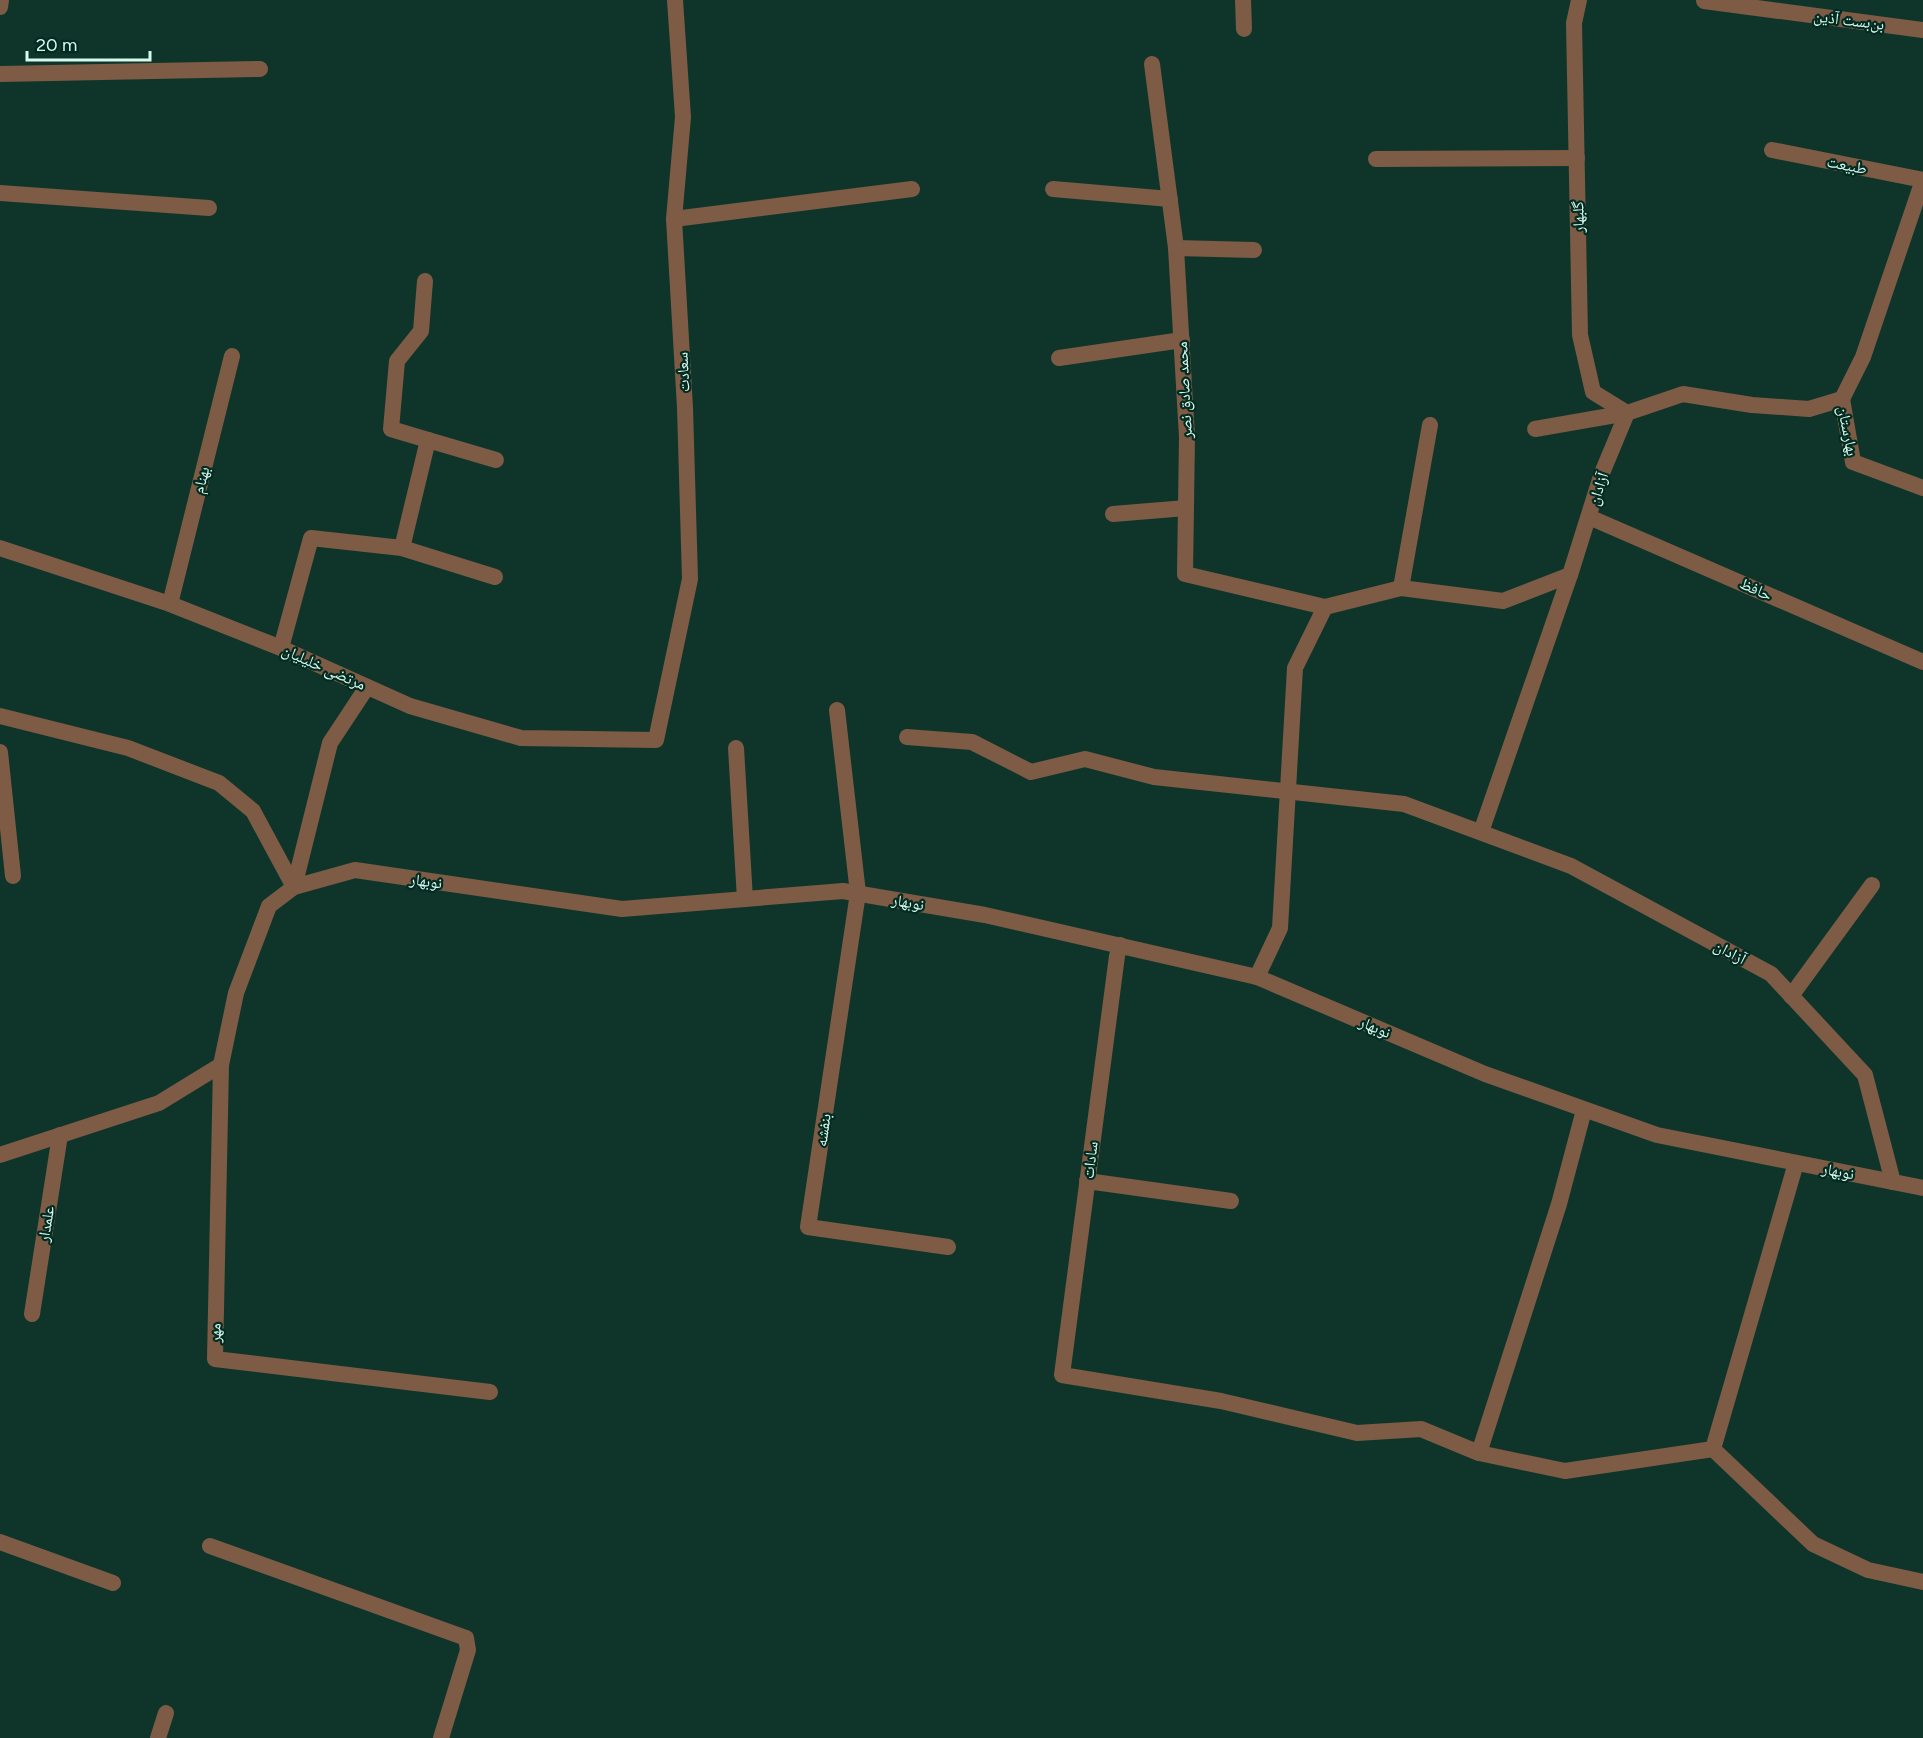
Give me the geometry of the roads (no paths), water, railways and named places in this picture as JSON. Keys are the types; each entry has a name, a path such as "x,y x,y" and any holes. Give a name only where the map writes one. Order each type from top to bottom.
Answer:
{"street":[{"path":"0,7 1,0"},
{"name":"سعادت","path":"656,740 690,579 685,408 674,219 683,117 675,0"},
{"path":"1244,0 1244,29"},
{"name":"گلبهار","path":"1579,0 1574,23 1580,335 1593,392 1627,413"},
{"name":"بن‌بست آذین","path":"1704,1 1771,5 1923,30"},
{"name":"محمد صادق نصر","path":"1152,64 1176,248 1182,340 1187,437 1185,574 1325,607"},
{"path":"0,74 260,69"},
{"name":"طبیعت","path":"1772,150 1923,180"},
{"path":"1376,159 1577,158"},
{"path":"1535,429 1627,413 1683,394 1752,405 1809,408 1842,399 1863,357 1923,180"},
{"path":"674,219 912,189"},
{"path":"1053,189 1170,199"},
{"path":"0,193 209,208"},
{"path":"1176,248 1254,250"},
{"path":"425,280 421,331 396,361 391,429 496,460"},
{"path":"1059,358 1182,340"},
{"name":"بهنام","path":"170,604 232,356"},
{"name":"بهارستان","path":"1842,399 1853,462 1923,488"},
{"name":"آزادان","path":"1480,832 1570,575 1602,473 1627,413"},
{"path":"1401,588 1430,425"},
{"path":"402,548 428,440"},
{"path":"1113,514 1186,508"},
{"name":"حافظ","path":"1589,517 1923,662"},
{"path":"281,648 311,538 402,548 495,577"},
{"name":"مرتضی خلیلیان","path":"0,548 170,604 281,648 410,706 521,738 656,740"},
{"path":"1257,977 1280,928 1295,668 1325,607 1401,588 1503,601 1570,575"},
{"path":"294,887 330,743 367,687"},
{"path":"837,710 858,893"},
{"path":"0,716 128,748 219,783 253,810 294,887"},
{"name":"آزادان","path":"907,737 972,742 1031,772 1085,759 1154,777 1404,804 1571,866 1772,974 1865,1075 1893,1182"},
{"path":"736,748 745,899"},
{"path":"0,752 13,876"},
{"name":"نوبهار","path":"221,1065 236,993 269,906 294,887 355,870 622,909 843,891 985,915 1257,977 1485,1074 1657,1136 1923,1188"},
{"path":"1791,996 1872,885"},
{"name":"بنفشه","path":"858,893 808,1227 948,1247"},
{"name":"سادات","path":"1120,945 1062,1375 1221,1401 1357,1433 1421,1430 1479,1453"},
{"path":"0,1155 159,1103 221,1065"},
{"name":"مهر","path":"221,1065 214,1359 490,1392"},
{"path":"1584,1110 1559,1204 1479,1453 1565,1470 1713,1449"},
{"name":"علمدار","path":"32,1314 60,1135"},
{"path":"1713,1449 1796,1163"},
{"path":"1087,1181 1231,1201"},
{"path":"1713,1449 1813,1544 1868,1570 1923,1582"},
{"path":"0,1542 113,1583"},
{"path":"210,1546 466,1638 468,1650 441,1738"},
{"path":"158,1738 166,1713"}]}
